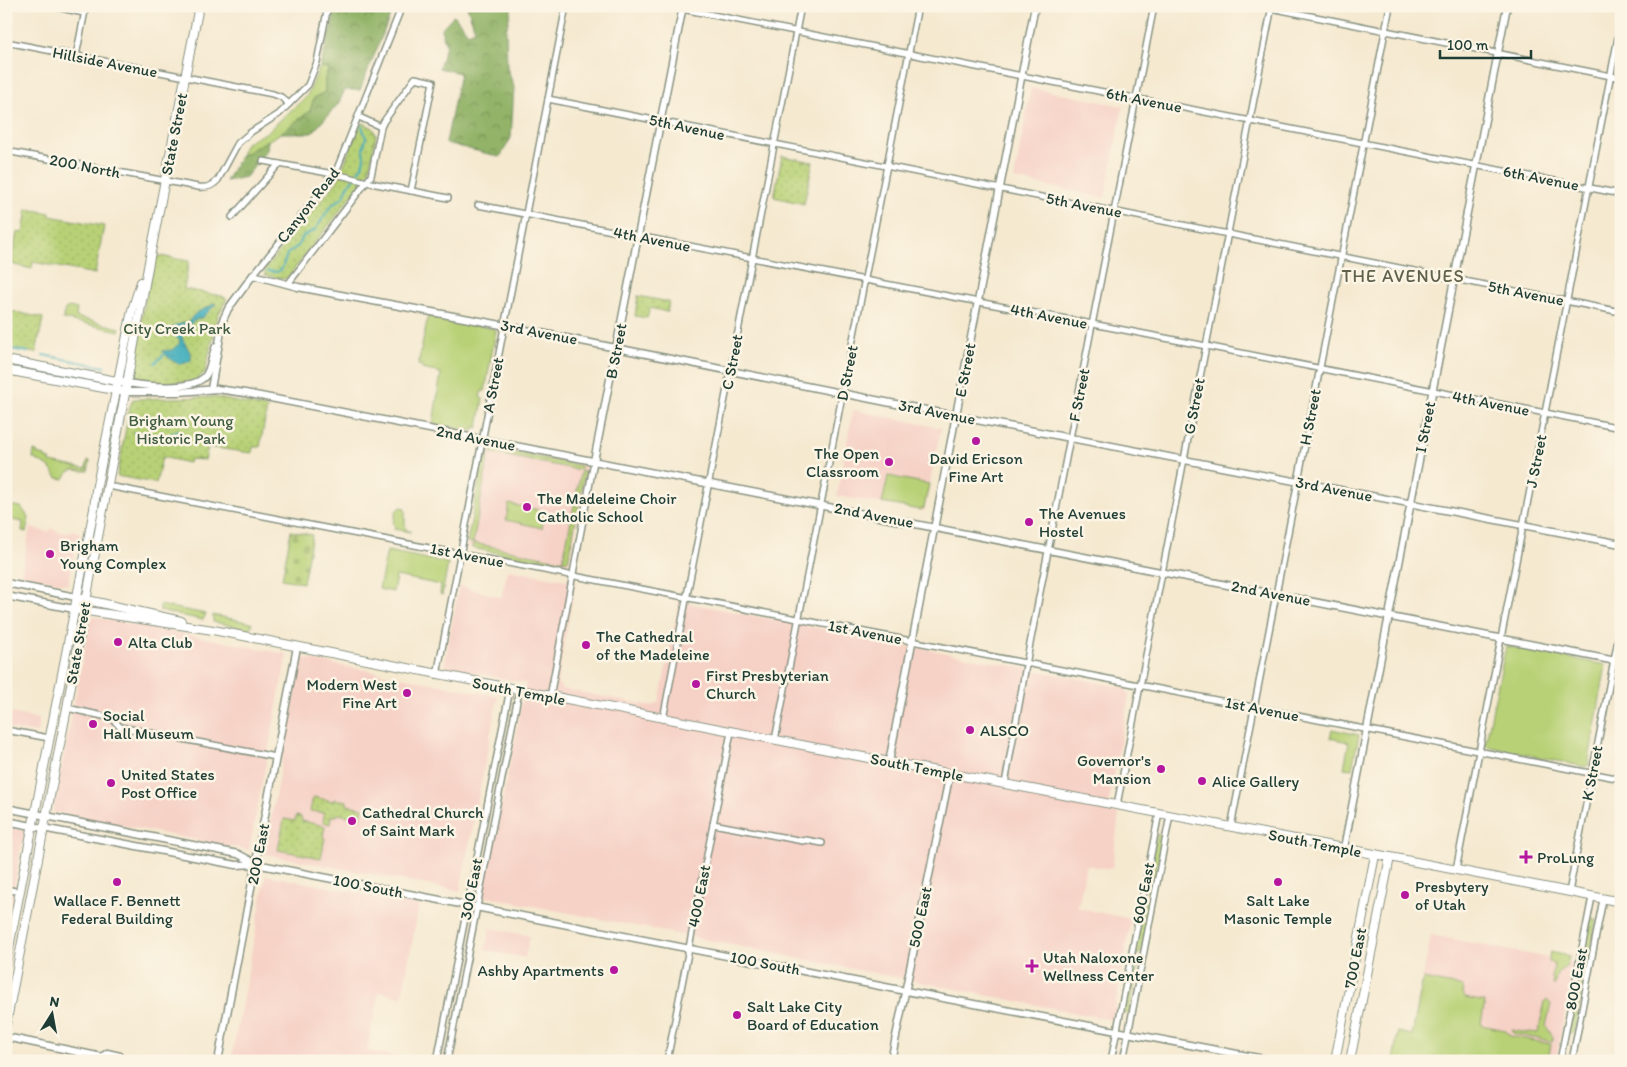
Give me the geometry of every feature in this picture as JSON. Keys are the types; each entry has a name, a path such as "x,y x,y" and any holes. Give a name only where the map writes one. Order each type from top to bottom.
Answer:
{"main road":[{"name":"State Street","path":"6,1025 67,708 148,262 199,6"},
{"name":"State Street","path":"6,962 132,310 148,262"},
{"path":"6,360 127,383"},
{"path":"6,370 125,392"},
{"name":"South Temple","path":"76,598 154,614 213,630"},
{"name":"South Temple","path":"74,609 213,630 663,719 1621,902"},
{"name":"700 East","path":"1335,1061 1375,854"},
{"name":"700 East","path":"1350,1061 1390,857"}],"street":[{"path":"51,6 85,9 76,56"},
{"name":"200 North","path":"6,151 198,188 213,185 218,180 238,143 274,117 305,89 317,62 328,6"},
{"name":"Canyon Road","path":"211,389 223,320 228,309 335,174 359,118 402,6"},
{"name":"A Street","path":"437,675 566,6"},
{"name":"6th Avenue","path":"667,6 1621,194"},
{"name":"C Street","path":"663,719 801,6"},
{"name":"D Street","path":"775,740 918,6"},
{"name":"E Street","path":"889,762 1035,6"},
{"name":"F Street","path":"1005,784 1048,550 1154,6"},
{"path":"1261,6 1621,78"},
{"name":"H Street","path":"1230,827 1390,6"},
{"name":"I Street","path":"1344,848 1507,6"},
{"name":"G Street","path":"1117,805 1272,7"},
{"name":"B Street","path":"550,697 683,8"},
{"name":"J Street","path":"1456,870 1621,22"},
{"name":"Hillside Avenue","path":"6,42 273,94 281,97 289,104"},
{"path":"359,118 381,127 414,78 433,82 411,191"},
{"name":"5th Avenue","path":"548,99 1621,312"},
{"name":"Canyon Road","path":"288,284 372,173 381,127"},
{"path":"263,161 448,198"},
{"path":"232,217 279,164"},
{"name":"4th Avenue","path":"478,205 1621,428"},
{"name":"3rd Avenue","path":"254,275 288,284 504,325 956,416 1621,544"},
{"name":"Canyon Road","path":"127,383 144,386 194,384 201,380 208,370 212,354 220,338"},
{"name":"2nd Avenue","path":"125,392 179,392 211,389 245,392 594,462 1617,661"},
{"name":"1st Avenue","path":"108,486 1621,779"},
{"name":"South Temple","path":"6,583 76,598"},
{"name":"South Temple","path":"6,596 74,609"},
{"name":"K Street","path":"1569,892 1617,661 1621,624"},
{"name":"200 East","path":"218,1061 297,647"},
{"name":"300 East","path":"437,1061 510,689"},
{"name":"300 East","path":"447,1061 519,691"},
{"path":"67,708 112,718 120,727 276,757"},
{"path":"6,730 49,738"},
{"name":"400 East","path":"668,1061 731,732"},
{"name":"500 East","path":"891,1061 950,774"},
{"name":"100 South","path":"6,808 238,854 256,864"},
{"name":"600 East","path":"1111,1061 1159,813"},
{"name":"600 East","path":"1123,1061 1170,815"},
{"name":"100 South","path":"6,821 236,865 256,864 1274,1061"},
{"path":"713,824 803,842 806,840 822,842"},
{"path":"6,889 20,892"},
{"path":"1143,894 1155,896"},
{"name":"800 East","path":"1560,1061 1592,897"},
{"name":"800 East","path":"1572,1061 1603,899"},
{"path":"1131,958 1142,960"},
{"path":"1577,974 1588,976"},
{"path":"6,1037 103,1059 108,1053 120,1056 123,1061"},
{"path":"1564,1037 1576,1040"},
{"path":"79,1061 81,1053"}],"shaded area":[{"path":"1031,88 1123,106 1105,198 1014,179"},
{"name":"The Open Classroom","path":"853,410 941,428 924,511 837,496"},
{"name":"The Madeleine Choir Catholic School","path":"490,447 583,465 586,468 587,471 569,562 566,565 562,566 467,547 485,452"},
{"name":"Brigham Young Complex","path":"30,528 49,532 51,528 66,533 73,530 80,533 68,584 21,575"},
{"path":"508,570 578,582 575,584 557,682 562,689 652,706 659,702 679,605 678,601 1126,688 1129,696 1107,812 1119,814 1112,869 1086,865 1078,908 1131,919 1113,1020 483,896 526,683 444,667 459,586 501,597"},
{"path":"91,616 287,654 249,850 53,812"},
{"path":"302,658 498,696 460,891 264,854"},
{"path":"6,712 39,719 37,733 6,728"},
{"path":"6,827 21,830 26,837 25,843 22,844 13,893 14,897 6,926"},
{"path":"266,875 419,905 402,997 379,992 367,1051 417,1061 231,1061"},
{"path":"490,928 530,936 525,958 485,950"},
{"path":"1431,935 1574,963 1556,1061 1393,1061 1398,1032 1412,1035"}],"green space":[{"path":"337,6 394,6 360,90 345,90 338,104 312,133 281,133 310,111 314,98 325,92 325,78 329,68 320,67"},
{"path":"467,6 512,6 506,30 507,68 514,87 511,138 500,157 446,143 460,73 439,68 446,45 441,29 454,15 468,33 475,30"},
{"path":"320,67 329,68 325,78 325,92 314,98 310,111 281,133 240,157 246,143 267,132 307,96"},
{"path":"364,123 373,128 376,135 369,171 288,277 284,279 265,275 265,269 337,182 359,126"},
{"path":"268,140 267,150 246,177 226,181 240,157"},
{"path":"782,156 813,162 804,204 774,197"},
{"path":"27,209 50,213 50,216 104,226 95,274 33,262 32,269 11,264 17,232 23,233"},
{"name":"City Creek Park","path":"154,255 189,261 184,289 222,296 227,299 218,315 205,372 198,379 190,382 143,383 136,380 134,375 140,327"},
{"path":"638,296 669,302 667,312 650,308 647,318 635,316"},
{"path":"69,307 77,309 76,317 120,328 119,331 63,319 65,309"},
{"path":"6,310 43,318 36,353 10,349 11,344 6,343"},
{"path":"428,316 495,329 496,331 485,391 482,391 480,397 483,399 478,427 473,428 473,431 433,424 441,373 422,369 422,366 418,365"},
{"name":"Brigham Young Historic Park","path":"213,397 267,408 260,447 253,447 252,453 208,447 205,460 190,459 189,463 162,457 156,483 117,476 130,406 133,399"},
{"path":"492,448 582,466 580,470 491,453"},
{"path":"34,451 50,459 50,462 86,469 88,460 90,461 88,471 74,470 69,472 64,479 57,478 49,467 33,458"},
{"path":"485,452 489,453 473,543 467,542"},
{"path":"581,471 585,472 568,561 563,560"},
{"path":"888,476 929,484 924,508 920,510 882,503"},
{"path":"509,504 545,511 542,528 506,520"},
{"path":"6,505 21,507 29,518 26,532 22,531 23,522 6,519"},
{"path":"400,507 405,508 405,526 407,531 411,532 394,529 395,526 393,524 396,511"},
{"path":"291,531 312,535 303,583 282,579"},
{"path":"473,543 563,561 561,565 472,548"},
{"path":"387,551 448,563 442,595 440,594 441,585 396,576 393,592 379,589"},
{"path":"160,605 206,614 203,620 160,611"},
{"path":"213,615 252,623 252,626 249,629 213,622"},
{"path":"1506,646 1606,665 1588,765 1586,767 1485,746"},
{"path":"1332,729 1359,735 1352,769 1344,768 1349,742 1330,738"},
{"path":"313,797 333,801 334,799 347,801 347,805 363,808 361,818 337,814 337,816 331,816 330,824 323,822 324,813 310,811"},
{"path":"296,816 301,817 302,821 325,826 321,858 278,850 284,819 295,821"},
{"path":"1160,834 1163,838 1152,891 1148,893 1146,891 1157,835"},
{"path":"1149,899 1150,902 1141,953 1136,955 1134,952 1144,900"},
{"path":"1593,918 1596,921 1587,970 1583,973 1580,969 1590,919"},
{"path":"1550,952 1569,956 1567,966 1557,973 1554,986 1551,976 1555,964 1548,962"},
{"path":"1133,961 1137,962 1138,965 1129,1014 1122,1013"},
{"path":"1423,979 1463,987 1462,994 1465,998 1485,1002 1482,1025 1505,1030 1510,1036 1551,1044 1548,1061 1393,1061 1398,1032 1412,1035"},
{"path":"1580,980 1583,980 1584,983 1575,1032 1571,1035 1568,1031"},
{"path":"1547,1000 1551,1004 1546,1026 1553,1040 1514,1034 1512,1030 1538,1033"}],"water":[{"path":"215,303 203,317 193,321 183,332 182,338 191,354 191,360 183,364 175,362 162,351 172,350 179,344 180,340 172,334 172,328 189,322 194,315"}],"waterway":[{"path":"268,271 277,272 282,269 287,254 299,245 303,236 315,230 331,206 344,196 348,186 362,166 366,138 362,126"},
{"path":"10,349 28,352"},
{"path":"155,363 166,353"},
{"path":"43,355 105,367"},
{"path":"134,433 165,438 178,430"}],"place":[{"name":"David Ericson Fine Art","path":"976,441"},
{"name":"The Open Classroom","path":"889,462"},
{"name":"The Madeleine Choir Catholic School","path":"527,507"},
{"name":"The Avenues Hostel","path":"1029,522"},
{"name":"Brigham Young Complex","path":"50,554"},
{"name":"Alta Club","path":"118,642"},
{"name":"The Cathedral of the Madeleine","path":"586,645"},
{"name":"First Presbyterian Church","path":"696,684"},
{"name":"Modern West Fine Art","path":"407,693"},
{"name":"Social Hall Museum","path":"93,724"},
{"name":"ALSCO","path":"970,730"},
{"name":"Governor's Mansion","path":"1161,769"},
{"name":"Alice Gallery","path":"1202,781"},
{"name":"United States Post Office","path":"111,783"},
{"name":"Cathedral Church of Saint Mark","path":"352,821"},
{"name":"ProLung","path":"1526,857"},
{"name":"Wallace F. Bennett Federal Building","path":"117,882"},
{"name":"Salt Lake Masonic Temple","path":"1278,882"},
{"name":"Presbytery of Utah","path":"1405,895"},
{"name":"Utah Naloxone Wellness Center","path":"1032,966"},
{"name":"Ashby Apartments","path":"614,970"},
{"name":"Salt Lake City Board of Education","path":"737,1015"}],"district":[{"name":"THE AVENUES","path":"1403,276"}]}
